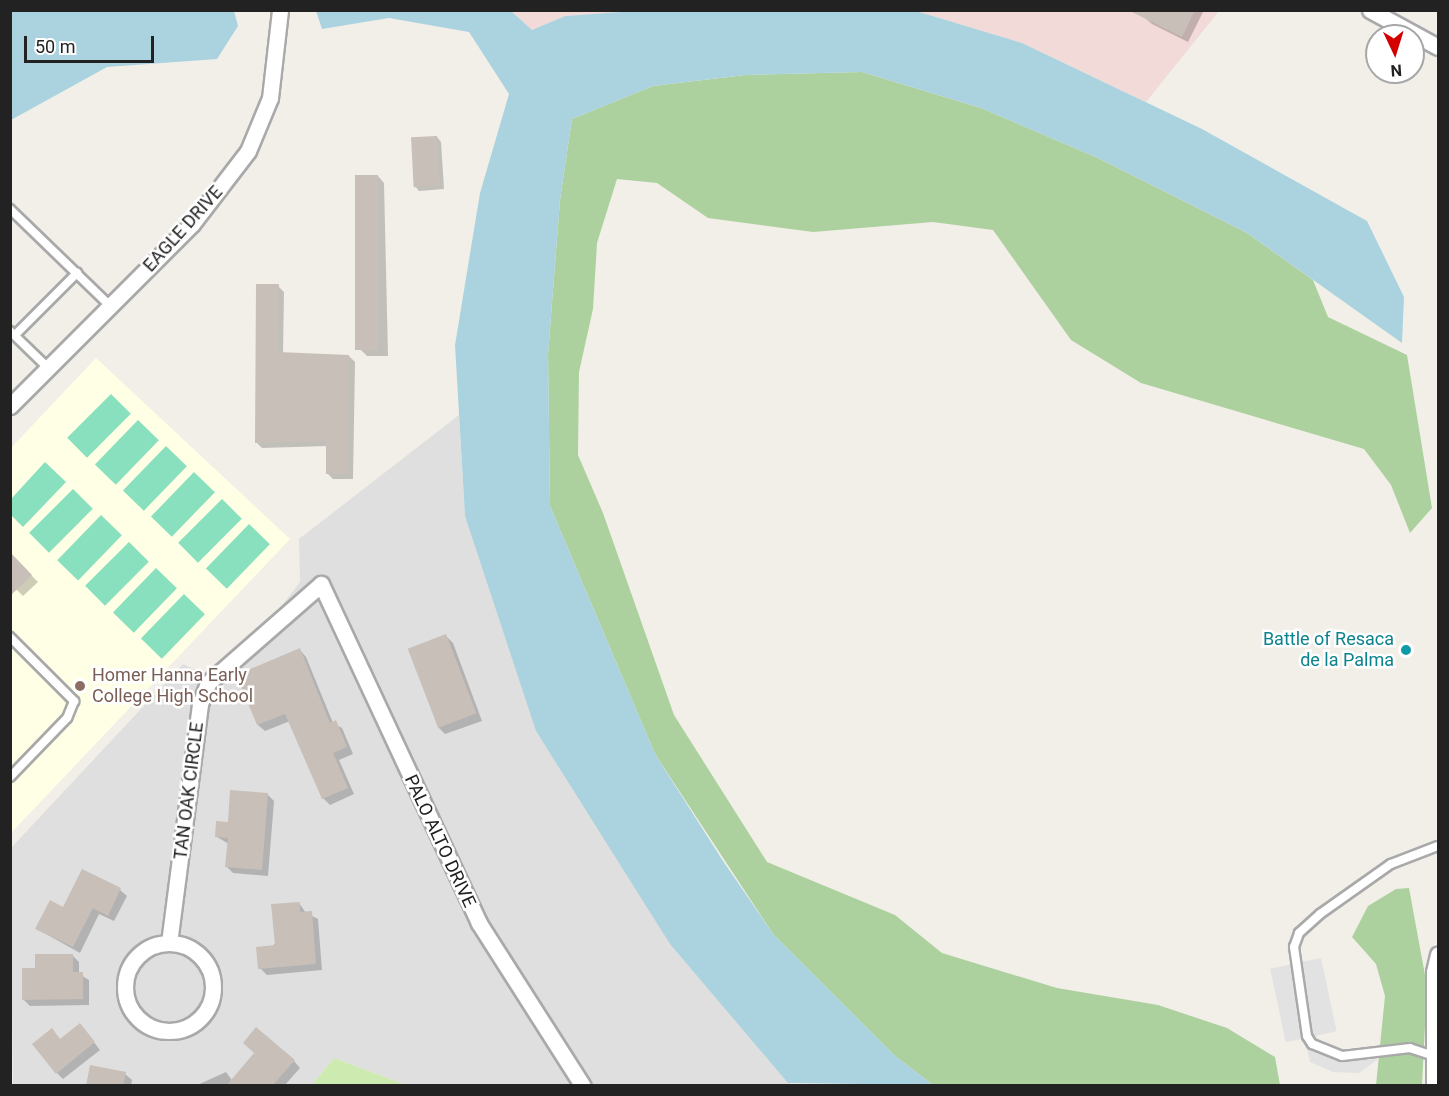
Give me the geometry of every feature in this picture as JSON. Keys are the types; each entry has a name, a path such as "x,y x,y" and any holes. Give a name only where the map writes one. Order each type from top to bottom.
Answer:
{"street":[{"name":"EAGLE DRIVE","path":"10,406 192,224 248,151 270,98 280,10"},
{"path":"1370,10 1438,48"},
{"name":"TAN OAK CIRCLE","path":"169,943 200,704 208,683 321,584"},
{"name":"PALO ALTO DRIVE","path":"321,584 479,923 583,1086"},
{"path":"169,943 198,953 213,979 208,1009 185,1028 169,1031 156,1029 133,1013 125,987 133,961 155,945 169,943"},
{"path":"1434,1086 1434,972 1438,954"}],"lane":[{"path":"10,210 110,306"},
{"path":"48,368 13,333 77,273"},
{"path":"10,637 74,701 67,718 10,777"},
{"path":"1434,1056 1410,1048 1342,1056 1312,1044 1307,1036 1294,947 1299,933 1320,914 1391,864 1438,846"}],"shaded area":[{"path":"511,11 634,11 565,16 532,30"},
{"path":"916,11 1219,11 1146,102 1022,43"},
{"name":"Homer Hanna Early College High School","path":"96,358 290,539 11,833 11,448"},
{"path":"459,415 465,516 791,1085 406,1085 334,1058 312,1085 13,1085 10,849 183,664 223,683 300,582 299,539"},
{"path":"1321,958 1337,1031 1286,1042 1270,969"},
{"path":"1307,1049 1344,1061 1378,1059 1359,1073 1333,1072 1310,1062"}],"green space":[{"path":"862,72 981,108 1098,158 1247,233 1313,280 1328,317 1407,355 1432,508 1410,533 1391,485 1364,449 1141,383 1071,340 993,230 933,222 813,232 708,218 657,183 617,179 597,243 593,309 579,372 578,455 603,513 674,715 767,862 895,915 942,953 1057,988 1158,1005 1227,1028 1275,1057 1280,1085 933,1085 895,1056 773,934 655,754 550,506 548,354 560,200 572,119 653,86 745,75"},
{"path":"111,394 131,414 87,458 67,438"},
{"path":"138,420 159,440 116,485 95,465"},
{"path":"166,446 187,466 144,511 123,491"},
{"path":"45,462 66,482 23,527 11,515 11,499"},
{"path":"194,472 215,492 172,537 151,517"},
{"path":"73,489 93,509 49,553 29,533"},
{"path":"222,499 242,519 198,563 178,543"},
{"path":"101,515 122,535 78,580 57,560"},
{"path":"249,524 270,544 227,589 206,569"},
{"path":"129,542 149,562 105,606 85,586"},
{"path":"156,568 177,588 134,633 113,613"},
{"path":"184,594 205,614 162,659 141,639"},
{"path":"1409,888 1427,986 1422,1085 1376,1085 1385,996 1376,964 1352,937 1368,906 1396,889"},
{"path":"334,1058 406,1085 312,1085"}],"water":[{"path":"11,11 234,11 238,26 217,59 107,67 11,120"},
{"path":"316,11 511,11 532,30 565,16 634,11 916,11 1022,43 1202,129 1367,221 1404,297 1402,343 1247,233 1098,158 981,108 862,72 745,75 653,86 572,119 560,200 548,354 550,506 655,754 723,861 773,934 895,1056 933,1085 788,1083 670,944 536,731 465,516 455,345 480,193 509,94 469,32 389,18 322,29"}],"building":[{"path":"1128,10 1195,10 1182,37"},
{"path":"437,136 440,186 414,187 411,137"},
{"path":"355,175 378,175 378,350 355,350"},
{"path":"256,284 279,284 278,352 349,355 348,474 326,474 326,441 255,443"},
{"path":"10,552 32,575 10,596"},
{"path":"446,634 476,713 438,728 408,649"},
{"path":"300,648 330,723 336,720 347,747 333,753 348,788 322,799 285,714 257,725 236,675"},
{"path":"230,790 268,793 262,870 225,867 228,838 215,837 216,821 228,822"},
{"path":"82,869 121,888 108,916 93,908 73,947 35,929 50,900 63,907"},
{"path":"300,902 300,912 312,911 316,964 258,969 256,947 275,945 271,904"},
{"path":"35,954 73,954 73,972 83,972 83,999 22,1000 22,968 35,968"},
{"path":"80,1023 95,1042 56,1074 32,1044 52,1028 60,1039"},
{"path":"256,1027 295,1060 272,1086 226,1086 254,1053 243,1043"},
{"path":"90,1065 126,1072 123,1086 86,1086"}],"place":[{"name":"Battle of Resaca de la Palma","path":"1406,650"},
{"name":"Homer Hanna Early College High School","path":"80,686"}]}
